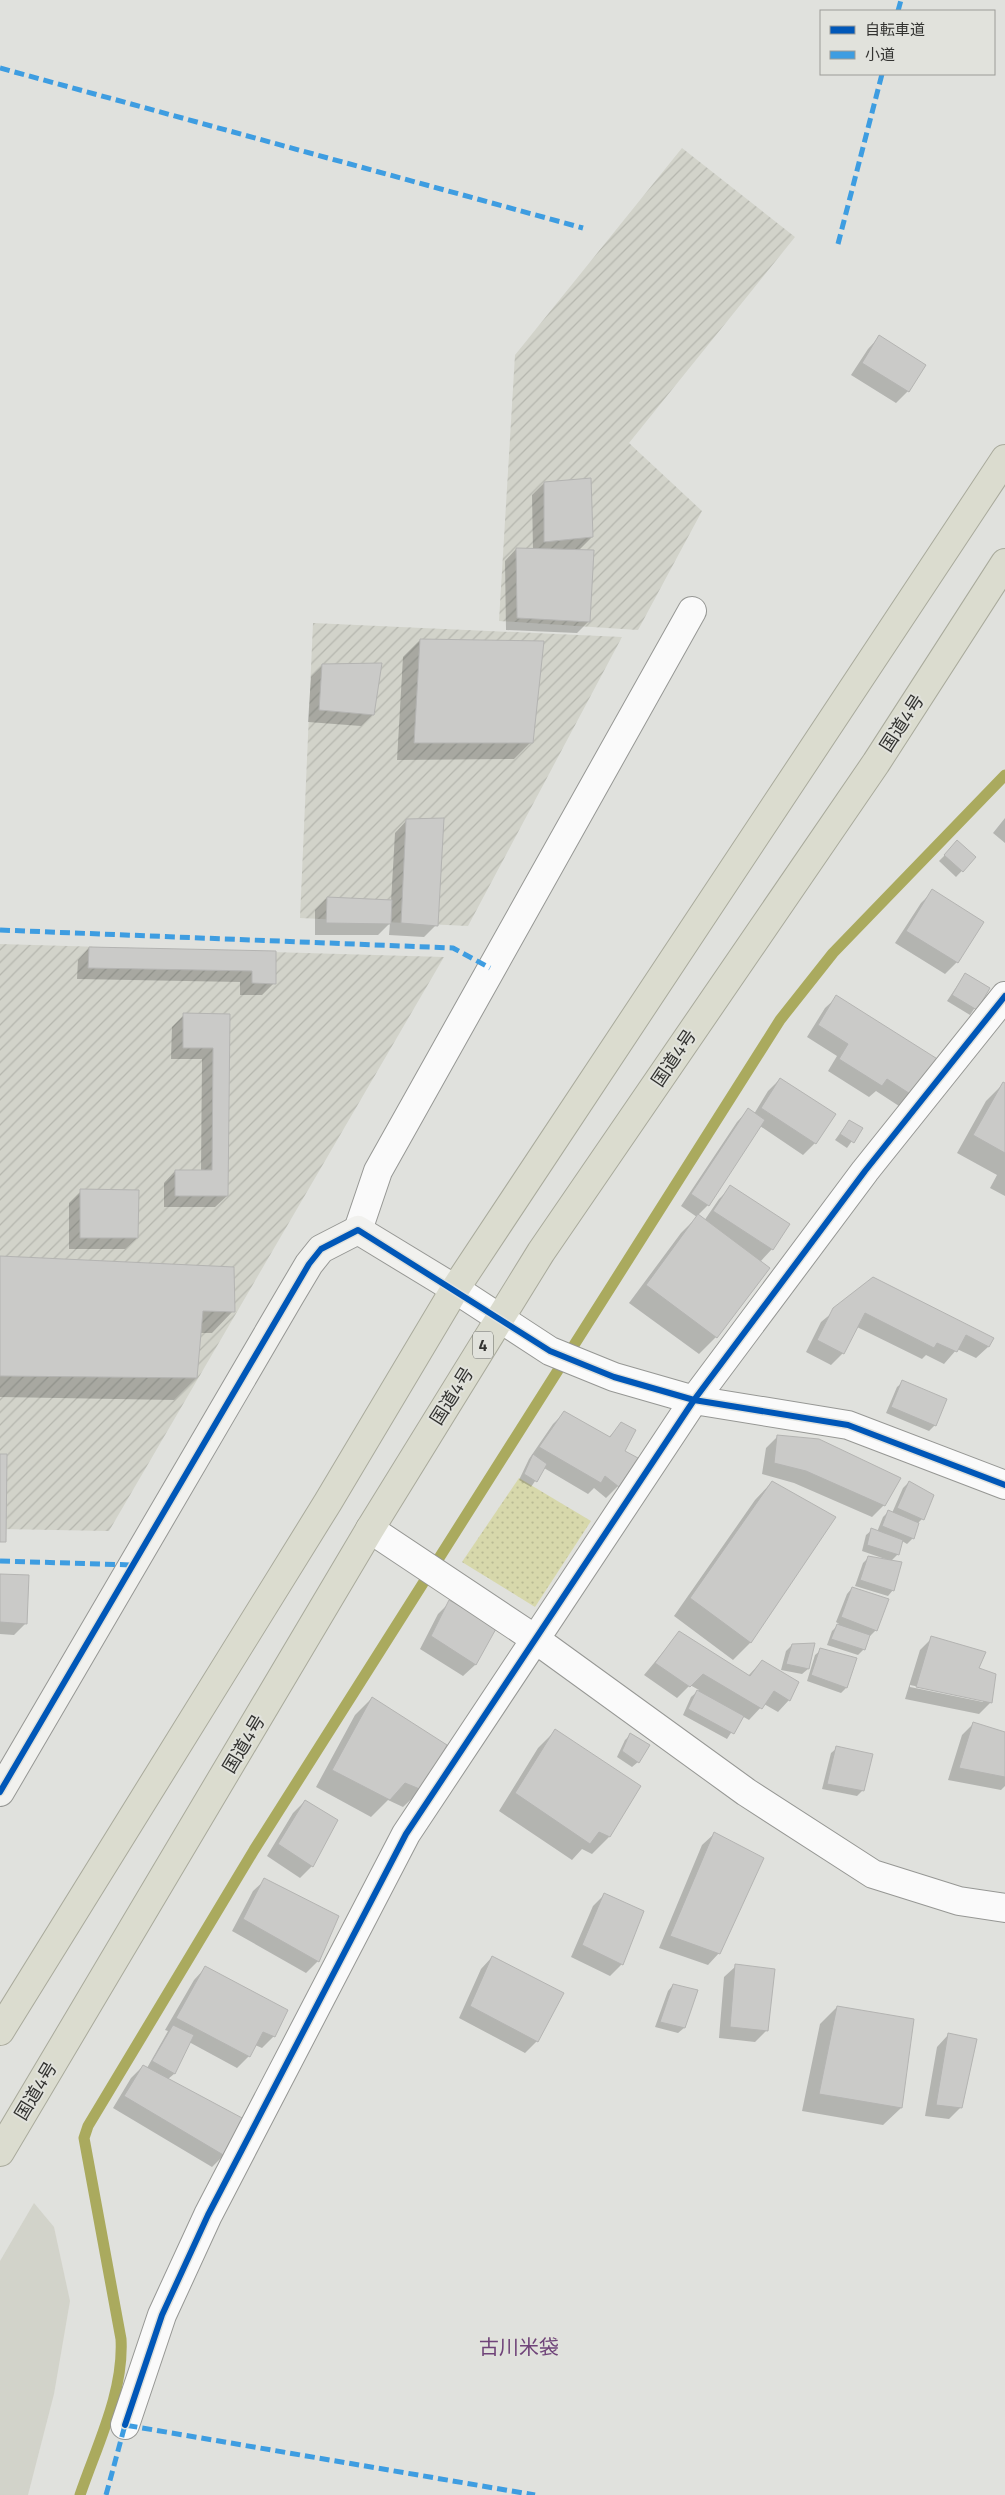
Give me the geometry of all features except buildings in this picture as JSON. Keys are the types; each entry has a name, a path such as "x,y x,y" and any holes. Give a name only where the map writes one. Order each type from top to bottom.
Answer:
{"highway":[{"path":"0,2031 322,1510 455,1289 1005,459"},
{"name":"国道4号","path":"0,2152 370,1529 546,1243 876,763 1005,563"}],"street":[{"path":"0,1792 309,1264 321,1249 358,1230 378,1171 692,611"},
{"path":"125,2425 162,2315 208,2215 401,1843 694,1400 865,1171 1005,996"},
{"path":"358,1230 455,1289 550,1351 582,1365 694,1400 848,1425 1005,1485"},
{"path":"370,1529 535,1639 746,1792 873,1874 959,1902 1005,1908"}],"shaded area":[{"path":"682,148 795,237 629,443 702,511 638,630 499,621 515,355"},
{"path":"313,623 622,637 468,926 300,918"},
{"path":"0,944 444,957 109,1531 0,1529"},
{"path":"34,2203 54,2227 70,2301 54,2394 28,2495 0,2495 0,2261"}],"green space":[{"path":"519,1478 591,1521 535,1607 462,1562"}],"waterway":[{"path":"80,2495 108,2418 114,2398 121,2359 121,2339 84,2138 88,2126 254,1850 780,1020 833,953 1005,775"}],"marked path":[{"path":"898,10 901,0"},
{"path":"0,68 583,228"},
{"path":"838,244 882,75"},
{"path":"0,930 453,948 490,968"},
{"path":"0,1561 134,1565"},
{"path":"106,2495 125,2425 535,2495"}],"cycle path":[{"path":"125,2425 162,2315 208,2215 406,1834 694,1400 865,1171 1005,996"},
{"path":"0,1792 309,1264 321,1249 358,1230 550,1351 614,1377 694,1400 848,1425 1005,1485"}],"district":[{"name":"古川米袋","path":"519,2347"}]}
